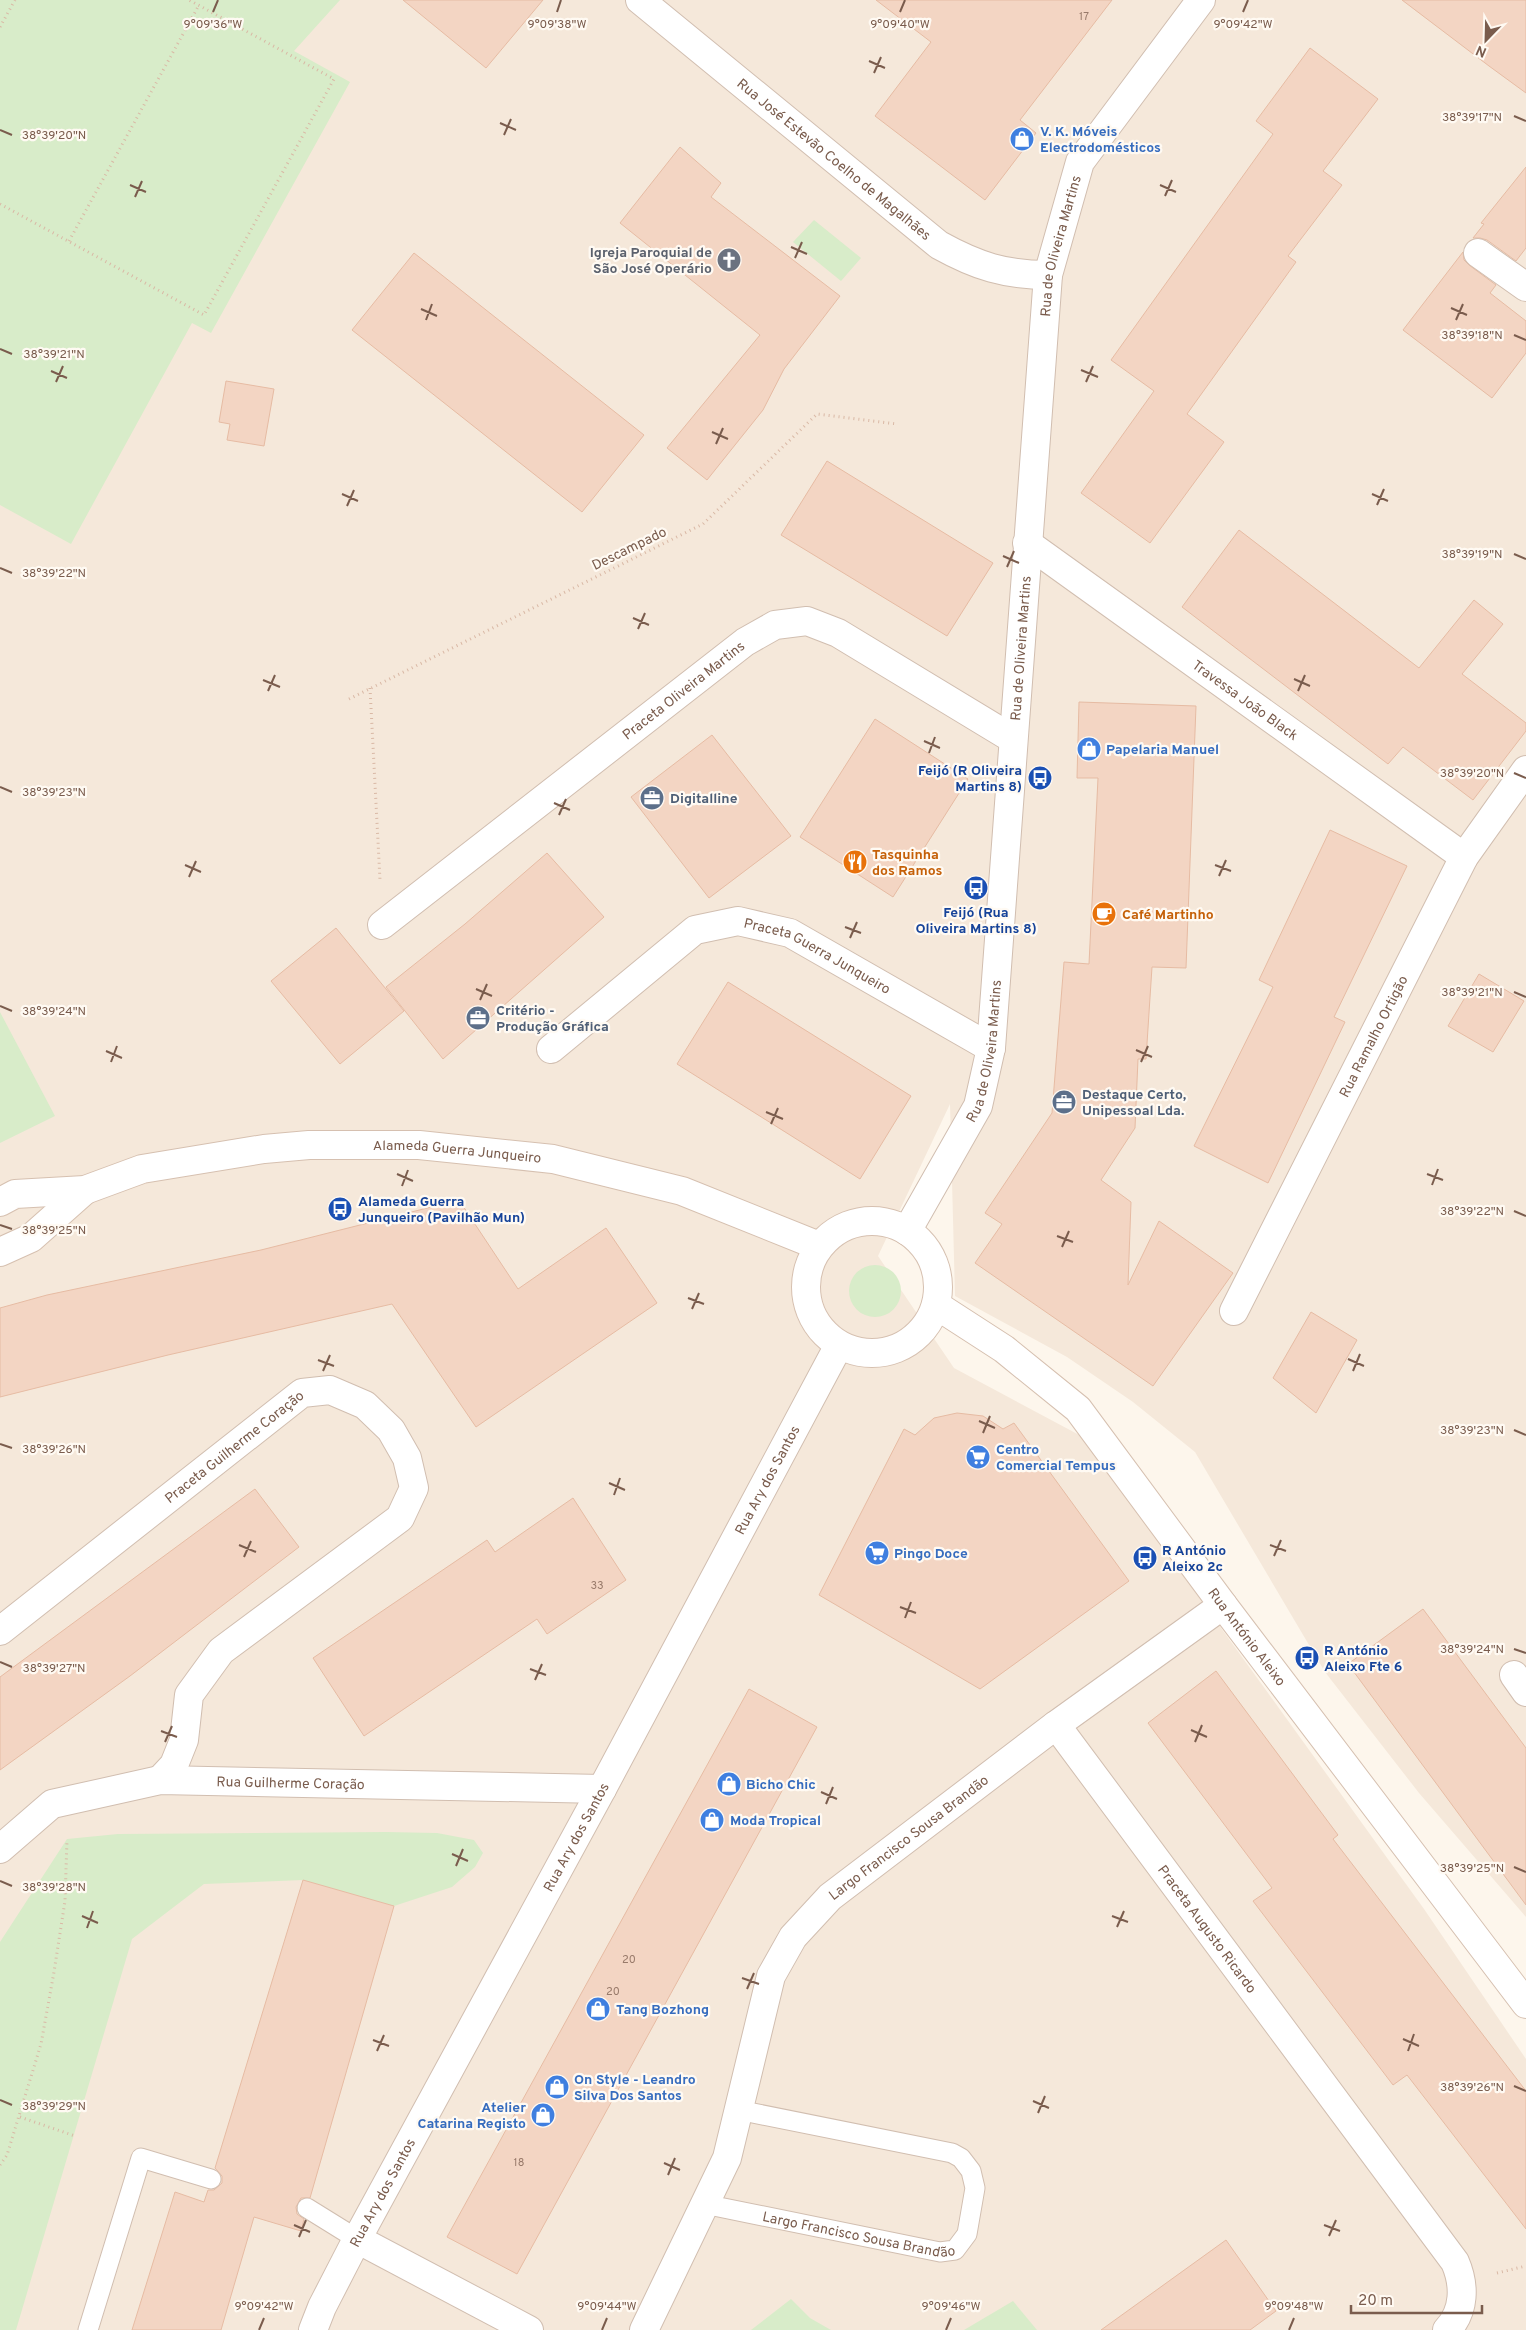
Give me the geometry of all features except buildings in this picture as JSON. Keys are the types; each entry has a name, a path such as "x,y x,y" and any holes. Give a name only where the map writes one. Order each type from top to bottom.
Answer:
{"street":[{"name":"Rua José Estevão Coelho de Magalhães","path":"640,0 939,245 965,259 992,270 1020,275 1048,275"},
{"name":"Rua de Oliveira Martins","path":"907,1231 978,1106 991,1048 1048,275 1080,162 1201,0"},
{"path":"1478,252 1526,287"},
{"name":"Travessa João Black","path":"1027,543 1464,857"},
{"name":"Praceta Oliveira Martins","path":"382,924 746,642 774,626 807,621 838,633 1013,739"},
{"name":"Rua Ramalho Ortigão","path":"1234,1311 1464,857 1526,770"},
{"name":"Praceta Guerra Junqueiro","path":"551,1049 694,930 738,921 790,933 991,1048"},
{"name":"Alameda Guerra Junqueiro","path":"0,1202 15,1194 86,1190 142,1170 264,1149 309,1145 419,1145 553,1159 682,1191 819,1246"},
{"name":"Alameda Guerra Junqueiro","path":"0,1252 32,1238 86,1190"},
{"path":"870,1221 890,1223 907,1231 928,1251 938,1277 936,1305 925,1327 908,1343 886,1353 861,1353 838,1345 821,1331 809,1311 805,1289 808,1266 819,1246 833,1233 850,1224 870,1221"},
{"name":"Rua António Aleixo","path":"936,1305 1004,1349 1078,1409 1223,1605 1526,2004"},
{"name":"Rua Ary dos Santos","path":"314,2330 322,2307 357,2239 602,1788 838,1345"},
{"name":"Praceta Guilherme Coração","path":"0,1630 302,1394 330,1390 365,1405 391,1430 407,1458 414,1488 400,1518 221,1650 189,1695 184,1740 174,1765 160,1780"},
{"path":"1056,1725 1223,1605"},
{"name":"Largo Francisco Sousa Brandão","path":"644,2330 727,2158 771,1976 793,1937 830,1897 1056,1725"},
{"name":"Praceta Augusto Ricardo","path":"1056,1725 1455,2262 1462,2282 1461,2304 1458,2314 1447,2330"},
{"name":"Rua Guilherme Coração","path":"0,1849 52,1804 160,1780 602,1788"},
{"path":"357,2239 529,2330"}],"lane":[{"name":"Largo Francisco Sousa Brandão","path":"704,2204 932,2251 954,2250 967,2234 975,2188 974,2178 967,2164 952,2153 738,2110"},
{"path":"88,2330 141,2158 211,2179"},
{"path":"307,2208 357,2239"}],"path":[{"path":"0,27 15,0"},
{"path":"0,204 204,315 334,79 189,0"},
{"path":"70,241 199,5"},
{"name":"Descampado","path":"349,699 703,524 817,414 897,424"},
{"path":"370,688 382,924"},
{"path":"0,2165 7,2155 20,2117 41,2044 65,1900 67,1839"},
{"path":"20,2117 75,2136"}],"shaded area":[{"path":"0,0 1526,0 1526,1917 1419,1793 1325,1672 1195,1452 1133,1402 1067,1357 955,1296 950,1104 878,1256 954,1368 1083,1437 1424,1909 1526,2059 1526,2330 0,2330"}],"green space":[{"path":"0,0 340,0 294,51 350,82 211,333 192,323 71,544 0,505"},
{"path":"814,220 861,258 841,281 793,242"},
{"path":"0,1012 55,1116 0,1143"},
{"path":"875,1265 889,1269 897,1277 901,1291 897,1305 889,1313 875,1317 861,1313 853,1305 849,1291 853,1277 861,1269"},
{"path":"437,1833 474,1840 483,1853 475,1867 452,1887 394,1906 303,1880 204,1884 132,1939 16,2330 0,2330 0,1942 67,1839 118,1834"},
{"path":"791,2299 810,2318 831,2330 751,2330"},
{"path":"1013,2301 1037,2330 964,2330"}],"place":[{"name":"V. K. Móveis Electrodomésticos","path":"1022,139"},
{"name":"Igreja Paroquial de São José Operário","path":"729,260"},
{"name":"Papelaria Manuel","path":"1089,749"},
{"name":"Feijó (R Oliveira Martins 8)","path":"1040,778"},
{"name":"Digitalline","path":"652,798"},
{"name":"Tasquinha dos Ramos","path":"855,862"},
{"name":"Feijó (Rua Oliveira Martins 8)","path":"976,888"},
{"name":"Café Martinho","path":"1104,914"},
{"name":"Critério - Produção Gráfica","path":"478,1018"},
{"name":"Destaque Certo, Unipessoal Lda.","path":"1064,1102"},
{"name":"Alameda Guerra Junqueiro (Pavilhão Mun)","path":"340,1209"},
{"name":"Centro Comercial Tempus","path":"978,1457"},
{"name":"Pingo Doce","path":"877,1553"},
{"name":"R António Aleixo 2c","path":"1145,1558"},
{"name":"R António Aleixo Fte 6","path":"1307,1658"},
{"name":"Bicho Chic","path":"729,1784"},
{"name":"Moda Tropical","path":"712,1820"},
{"name":"Tang Bozhong","path":"598,2009"},
{"name":"On Style - Leandro Silva Dos Santos","path":"557,2087"},
{"name":"Atelier Catarina Registo","path":"543,2115"}]}
